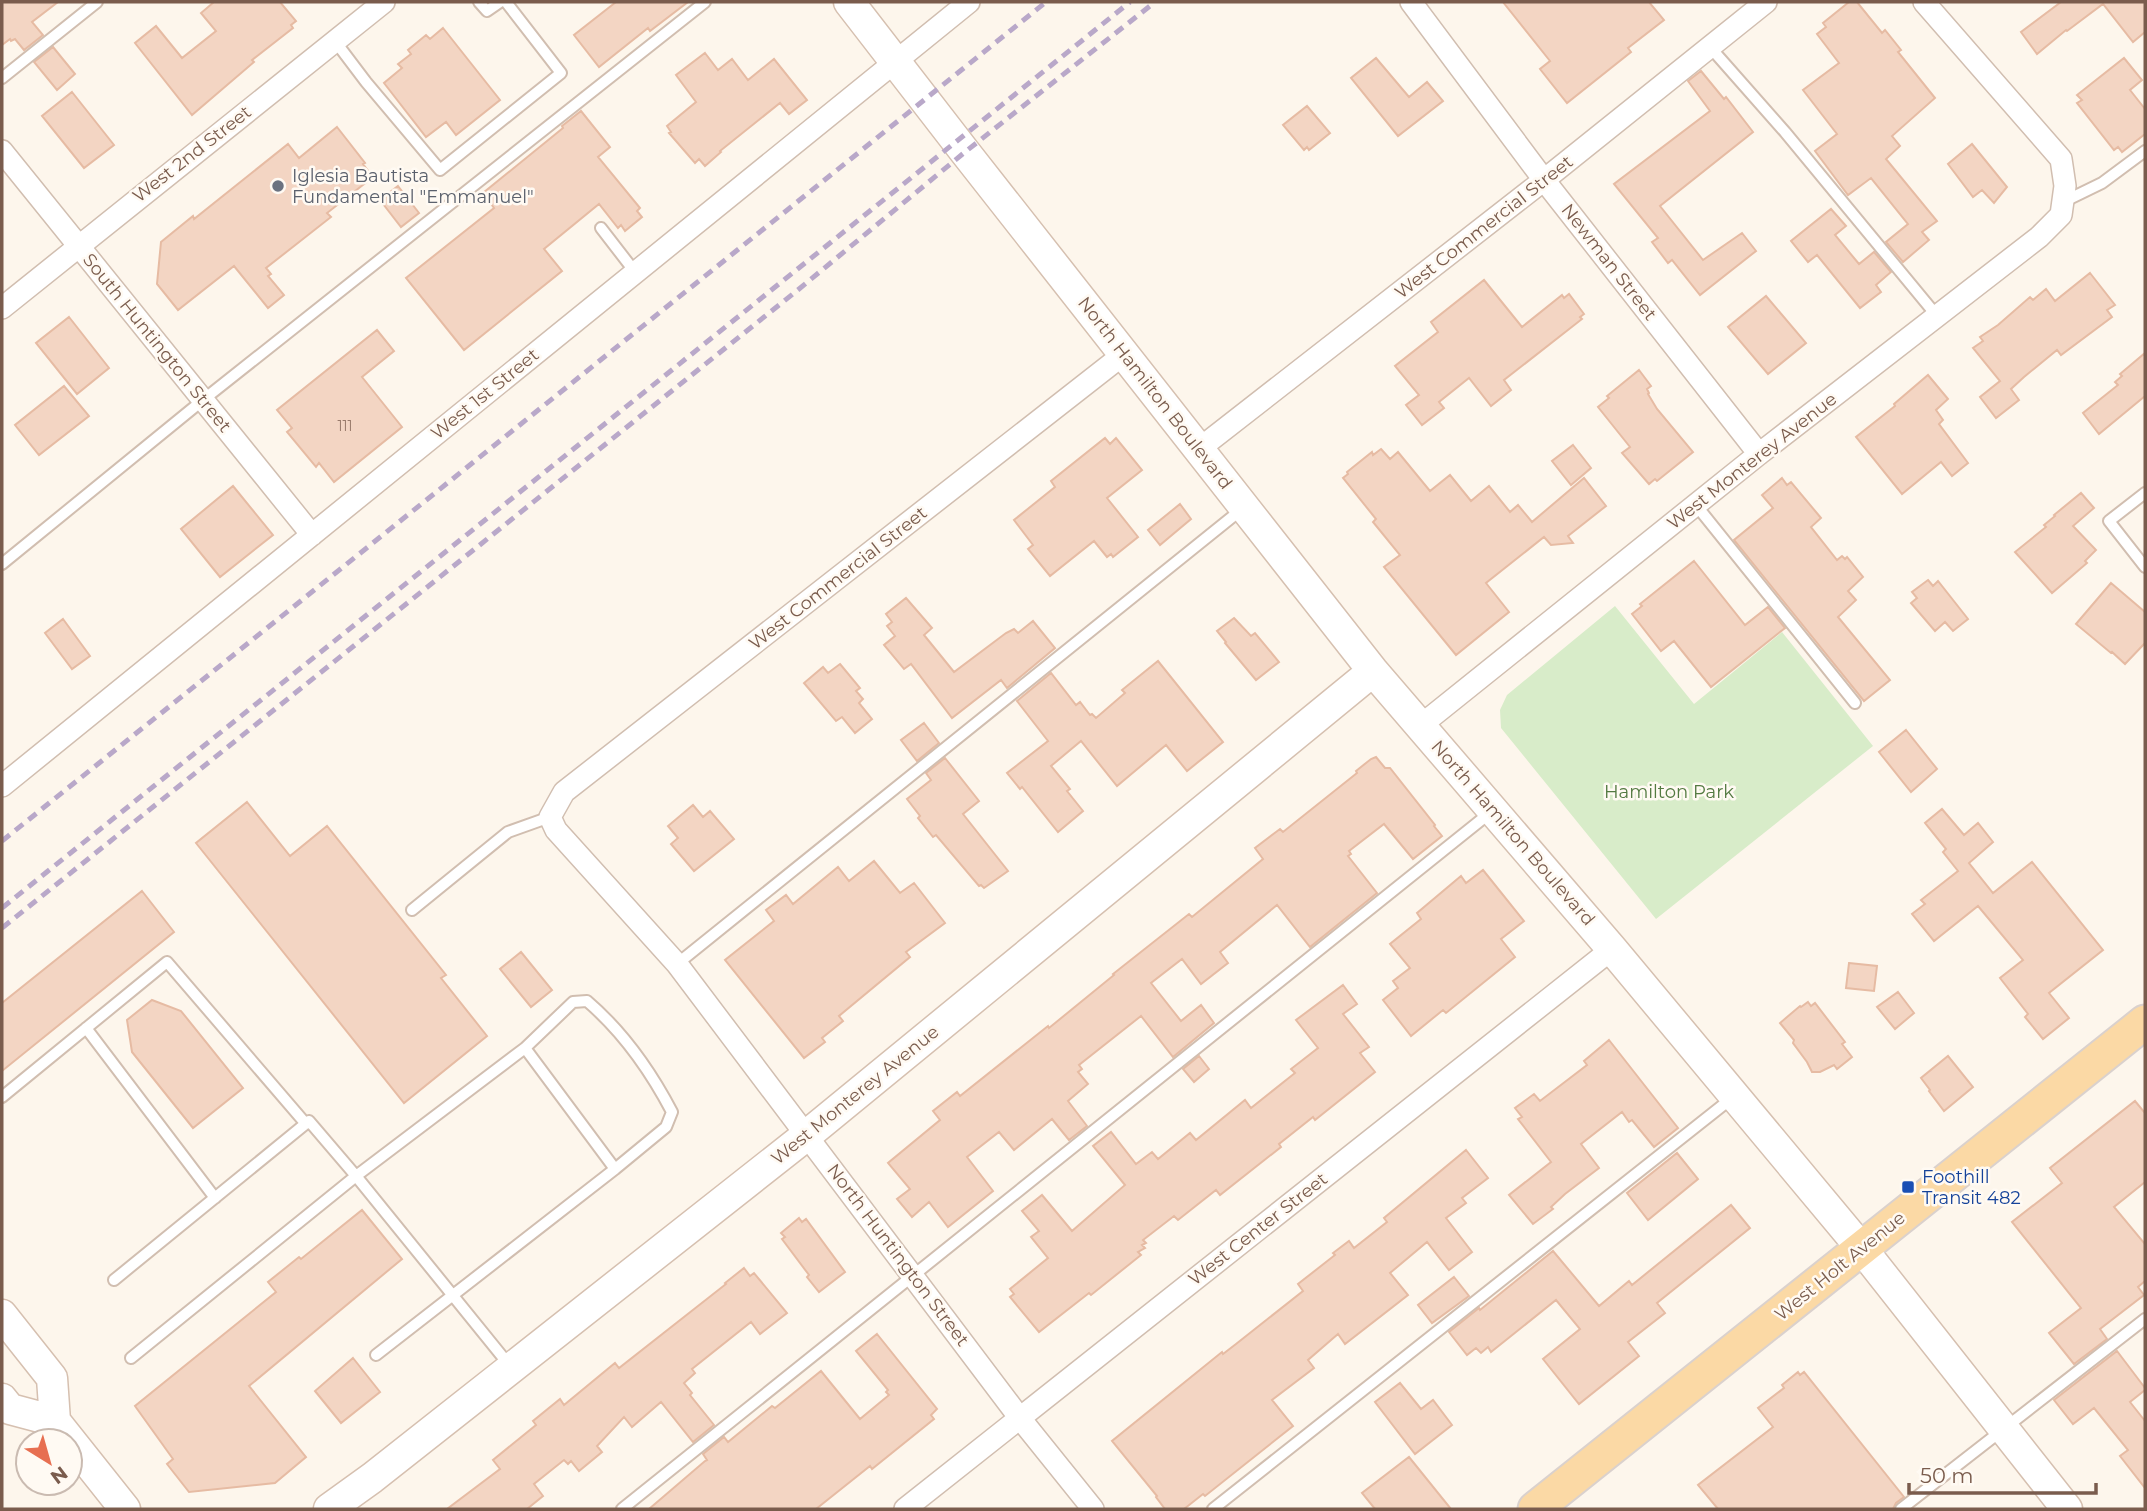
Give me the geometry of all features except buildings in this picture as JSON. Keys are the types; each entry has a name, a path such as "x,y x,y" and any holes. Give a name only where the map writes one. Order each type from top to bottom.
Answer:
{"main road":[{"name":"West Holt Avenue","path":"1535,1509 2145,1022"}],"street":[{"name":"West 2nd Street","path":"2,308 384,2"},
{"name":"North Hamilton Boulevard","path":"849,2 1373,671 1612,949 1862,1249 2067,1509"},
{"name":"West 1st Street","path":"2,786 970,2"},
{"name":"Newman Street","path":"1411,2 1544,180 1759,454"},
{"name":"West Commercial Street","path":"1199,449 1544,180 1766,2"},
{"path":"1924,2 2061,159 2064,194"},
{"name":"South Huntington Street","path":"2,151 312,535"},
{"name":"West Monterey Avenue","path":"1420,726 1759,454 2039,237 2060,215 2064,194"},
{"name":"West Commercial Street","path":"553,811 564,792 1125,354"},
{"name":"West Monterey Avenue","path":"330,1509 807,1135 1373,671"},
{"name":"North Huntington Street","path":"553,811 556,830 677,964 1020,1417 1093,1509"},
{"name":"West Center Street","path":"905,1509 1612,949"},
{"path":"2,1315 52,1378 55,1421 125,1509"},
{"path":"2,1399 10,1409 55,1421"}],"lane":[{"path":"2,78 97,2"},
{"path":"479,2 487,12 500,2"},
{"path":"335,41 440,170 561,73 506,2"},
{"path":"2,564 203,400 705,2"},
{"path":"1710,47 1785,132 1937,316"},
{"path":"2064,194 2102,183 2145,151"},
{"path":"601,228 635,272"},
{"path":"2145,493 2109,521 2145,567"},
{"path":"1696,505 1855,703"},
{"path":"677,964 1244,507"},
{"path":"622,1509 1493,810"},
{"path":"412,910 508,832 553,811"},
{"path":"2,1097 167,962 306,1124"},
{"path":"131,1358 356,1175 525,1048 573,1002 587,1001 602,1013 655,1080 672,1112 666,1126 615,1169 376,1355"},
{"path":"86,1028 215,1198"},
{"path":"525,1048 615,1169"},
{"path":"1213,1509 1735,1096"},
{"path":"114,1280 309,1121 512,1368"},
{"path":"1901,1509 2145,1319"}],"green space":[{"name":"Hamilton Park","path":"1615,606 1694,704 1782,632 1873,746 1656,919 1501,728 1500,710 1507,695"}],"railway":[{"path":"2,841 1046,2"},
{"path":"2,908 1130,2"},
{"path":"2,928 1155,2"}],"place":[{"name":"Iglesia Bautista Fundamental \"Emmanuel\"","path":"278,186"},
{"name":"Foothill Transit 482","path":"1908,1187"}]}
